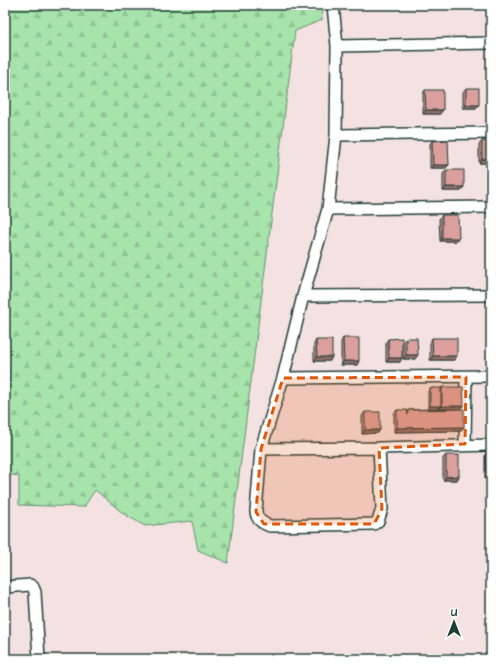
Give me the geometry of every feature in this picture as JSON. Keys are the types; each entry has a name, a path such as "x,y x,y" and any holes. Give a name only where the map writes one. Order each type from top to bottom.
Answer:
{"street":[{"path":"333,5 337,46 336,134 328,209 303,296 283,378 261,449 256,512 257,517 264,524 270,526 370,526 378,521 382,509 379,448"},
{"path":"337,46 491,43"},
{"path":"336,134 491,133"},
{"path":"328,209 491,207"},
{"path":"303,296 491,295"},
{"path":"283,378 491,376"},
{"path":"465,444 466,377"},
{"path":"261,449 379,448 465,444 491,445"},
{"path":"5,587 30,585 33,587 35,592 39,659"}],"highlighted area":[{"path":"466,377 465,444 379,448 382,509 374,524 264,524 256,512 261,449 283,378"}],"green space":[{"path":"5,5 321,5 322,20 295,31 228,563 198,550 192,521 145,526 124,514 95,490 84,507 19,505 19,476 5,474"}],"building":[{"path":"466,88 479,88 479,105 466,105"},
{"path":"425,90 443,90 443,110 426,110"},
{"path":"448,140 449,165 433,165 432,141"},
{"path":"482,141 491,141 491,159 482,159"},
{"path":"446,170 464,170 464,187 446,187"},
{"path":"442,215 458,215 459,238 442,238"},
{"path":"343,338 359,338 359,361 344,361"},
{"path":"402,338 402,358 389,358 388,339"},
{"path":"406,338 417,338 418,355 406,355"},
{"path":"432,338 457,338 457,356 433,356"},
{"path":"316,340 332,340 332,357 317,357"},
{"path":"491,386 491,404 490,404"},
{"path":"442,387 463,387 464,406 442,406"},
{"path":"430,388 441,388 441,406 430,406"},
{"path":"464,409 464,427 397,428 397,410 407,410 408,415 408,410"},
{"path":"365,412 380,412 380,430 365,430"},
{"path":"487,452 491,452 491,476 487,476"},
{"path":"446,455 459,455 459,476 446,477"}]}
